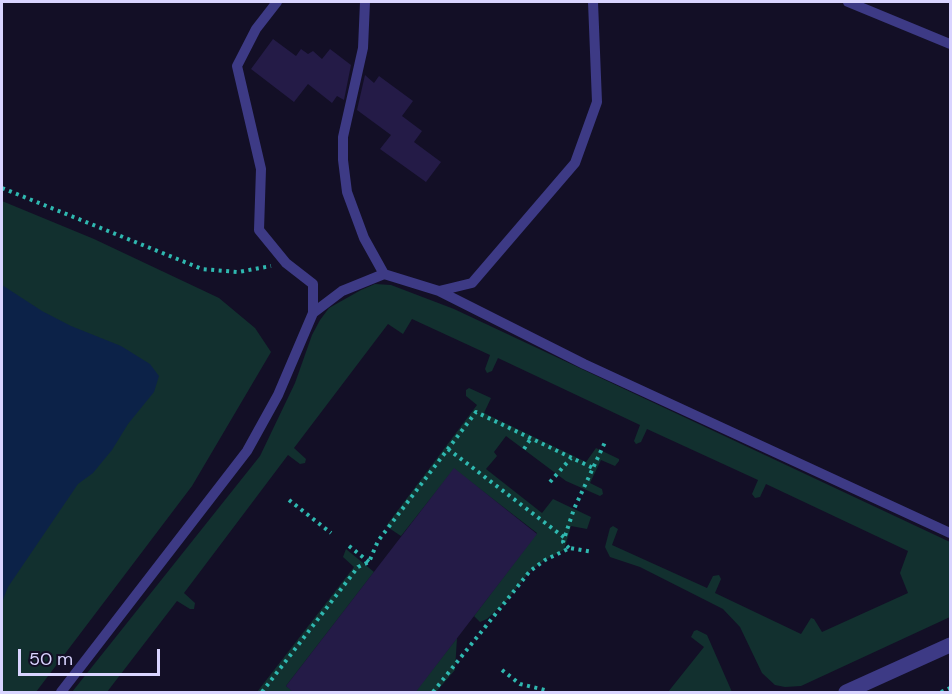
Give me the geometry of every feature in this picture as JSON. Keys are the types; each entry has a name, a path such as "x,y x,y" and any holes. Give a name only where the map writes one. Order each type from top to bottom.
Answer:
{"street":[{"path":"846,693 951,645"}],"lane":[{"path":"61,693 247,451 278,395 313,313 313,284 286,263 259,230 261,169 237,66 256,29 277,2"},
{"path":"365,2 363,48 343,137 343,160 347,192 364,238 384,274"},
{"path":"439,291 472,283 575,163 597,102 592,2"},
{"path":"849,2 951,44"},
{"path":"313,313 342,291 384,274 439,291 584,364 951,533"}],"path":[{"path":"2,188 202,269 238,272 286,263"},
{"path":"262,693 358,567 369,562 378,541 476,412 593,468"},
{"path":"524,449 531,438"},
{"path":"593,552 570,548 563,542 574,509 606,440"},
{"path":"448,449 565,538"},
{"path":"550,482 571,458"},
{"path":"289,500 332,533"},
{"path":"349,546 369,562"},
{"path":"433,693 530,571 545,560 570,548"},
{"path":"502,670 520,684 545,690 546,693"},
{"path":"941,693 951,688"}],"green space":[{"path":"2,201 94,239 219,298 255,328 271,352 192,486 36,692 2,692"},
{"path":"375,284 391,285 454,309 950,542 950,617 801,686 775,685 762,673 740,627 723,609 640,567 610,557 605,547 610,528 613,526 618,529 612,545 707,588 713,576 719,575 721,579 715,593 801,634 811,618 822,632 908,593 900,573 908,551 766,484 760,497 755,498 752,494 758,480 647,429 641,442 636,444 634,441 640,425 498,358 492,371 487,373 485,369 490,355 412,319 403,334 388,324 294,448 306,459 305,463 300,464 288,455 184,593 195,603 194,609 177,601 107,692 72,692 260,456 295,383 312,335 320,320 329,308"},
{"path":"469,388 491,398 484,413 586,462 596,448 619,459 615,466 601,460 590,483 602,489 603,494 600,496 566,481 506,436 494,452 497,456 486,469 542,513 553,499 591,517 587,529 571,526 564,550 530,571 508,599 487,619 480,622 474,616 537,533 454,469 401,536 386,526 477,405 466,396 466,390"},
{"path":"346,549 374,572 286,686 294,692 257,692 354,567 343,557"},
{"path":"697,630 707,635 732,692 668,692 704,647 691,637"},
{"path":"457,638 455,670 436,692 415,692"}],"water":[{"path":"2,285 42,311 71,326 121,346 150,364 159,376 154,392 93,473 78,484 8,587 2,602"}],"building":[{"path":"273,39 296,56 301,49 308,54 313,51 322,59 330,49 351,65 344,100 337,96 332,103 308,84 294,102 251,69"},
{"path":"365,75 374,83 379,76 413,101 402,116 422,131 414,142 441,162 426,182 380,149 391,135 357,110"},
{"path":"454,468 537,534 415,693 294,693 286,686"}]}
